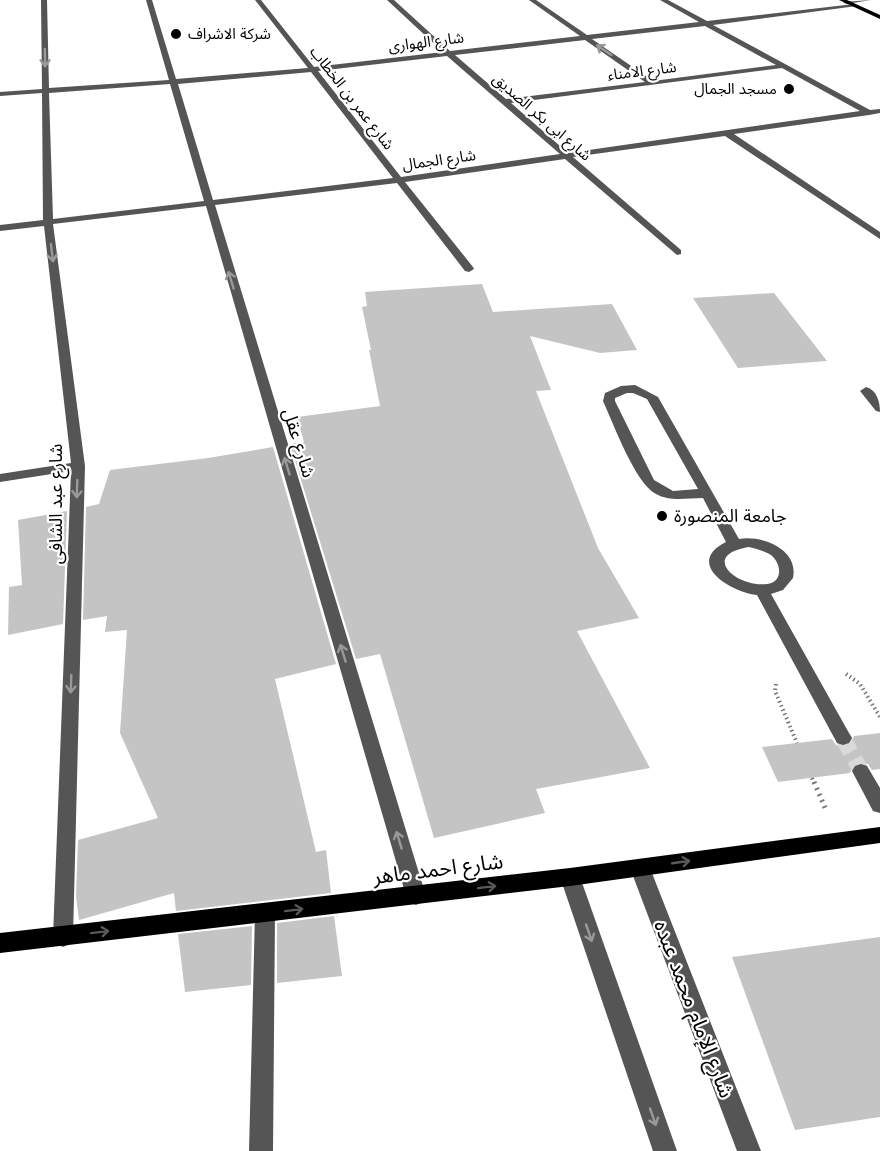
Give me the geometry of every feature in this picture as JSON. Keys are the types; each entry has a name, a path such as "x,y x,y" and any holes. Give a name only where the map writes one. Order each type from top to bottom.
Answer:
{"main road":[{"path":"847,3 880,17"},
{"name":"شارع احمد ماهر","path":"0,943 570,878 880,835"}],"street":[{"name":"شارع عبد الشافى","path":"44,0 48,223 78,466 63,937"},
{"name":"شارع عقل","path":"149,0 416,896"},
{"name":"شارع عمر بن الخطاب","path":"258,0 469,269"},
{"name":"شارع ابى بكر الصديق","path":"390,0 503,102 677,252"},
{"path":"532,0 652,83"},
{"path":"663,0 880,119"},
{"name":"شارع الهوارى","path":"0,94 312,70 704,23 868,0"},
{"name":"شارع الامناء","path":"503,102 784,66"},
{"name":"شارع الجمال","path":"0,228 398,180 880,111"},
{"path":"726,133 880,236"},
{"path":"707,493 673,495 662,492 648,482 609,401 609,396 615,391 635,389 652,397 707,493 734,543"},
{"path":"866,391 880,408"},
{"path":"0,478 78,466"},
{"path":"748,542 777,552 786,562 788,572 785,581 776,588 762,591 746,589 731,583 721,574 715,565 716,555 723,547 748,542"},
{"path":"762,591 843,738"},
{"path":"861,771 880,805"},
{"name":"شارع الإمام محمد عبده","path":"639,868 749,1151"},
{"path":"570,878 665,1151"},
{"path":"261,1151 265,914"}],"building":[{"path":"482,284 493,312 612,304 637,350 600,353 530,336 551,390 536,391 598,548 639,618 577,631 650,768 536,789 545,813 434,838 380,654 356,659 290,444 304,442 297,417 380,406 362,307 367,306 365,292"},
{"path":"774,293 827,361 738,368 693,298"},
{"path":"273,447 336,664 275,679 316,852 326,850 331,893 176,911 174,893 79,920 76,896 78,840 158,818 120,733 127,630 105,632 107,616 83,620 86,507 99,504 110,470 208,458"},
{"path":"67,511 63,624 8,635 9,587 22,585 18,520"},
{"path":"880,733 880,769 872,770 868,764 860,762 853,765 850,773 778,782 762,747 832,739 836,745 844,747 851,744 854,736"},
{"path":"334,916 342,976 277,983 277,923"},
{"path":"252,926 251,985 185,992 178,934"},
{"path":"880,937 880,1117 795,1130 732,957"}],"tunnel":[{"path":"843,738 861,771"}],"place":[{"name":"شركة الاشراف","path":"176,34"},
{"name":"مسجد الجمال","path":"789,89"},
{"name":"جامعة المنصورة","path":"662,516"}]}
